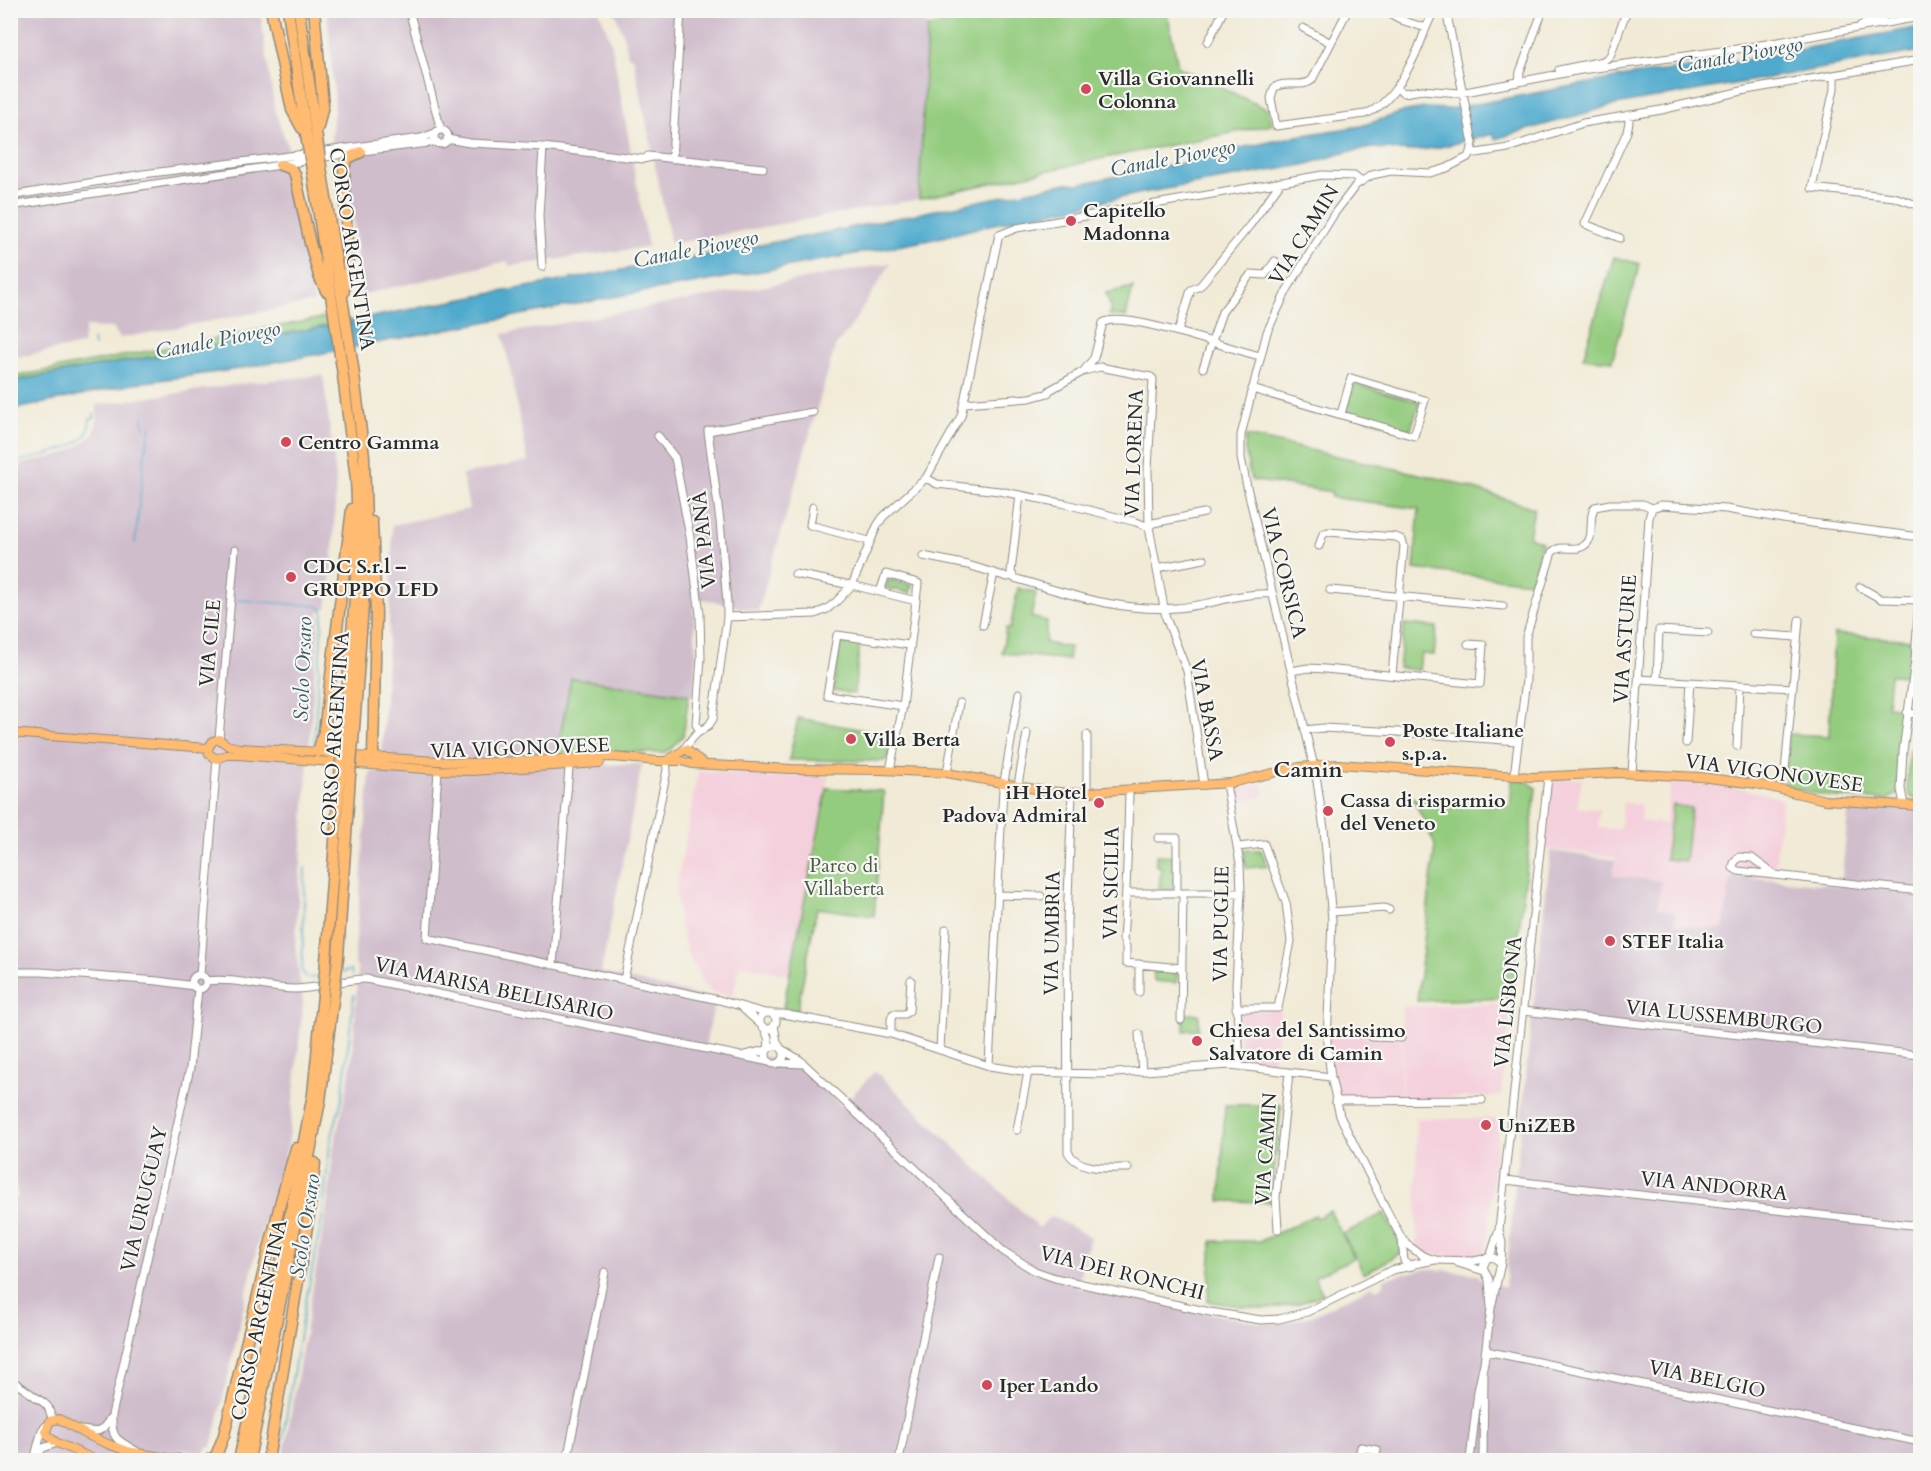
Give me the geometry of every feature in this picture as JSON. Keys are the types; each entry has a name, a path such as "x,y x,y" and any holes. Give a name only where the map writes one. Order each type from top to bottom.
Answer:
{"highway":[{"path":"271,10 292,110 312,138"},
{"name":"CORSO ARGENTINA","path":"288,10 312,138"},
{"name":"CORSO ARGENTINA","path":"244,1458 298,1217 325,1073 328,994 326,961 364,591 366,524 364,456 347,368 316,168 299,10"},
{"path":"312,138 323,105 314,10"},
{"path":"337,303 348,270 344,167 348,158 361,152"},
{"path":"280,165 290,168 295,174 319,276 337,303"},
{"name":"CORSO ARGENTINA","path":"347,368 358,524 348,741"},
{"path":"364,456 376,576 371,760"},
{"path":"320,756 356,479"},
{"name":"CORSO ARGENTINA","path":"244,1458 313,1094 328,994 338,957 345,775"},
{"path":"209,1461 219,1451 224,1435 281,1200 300,1137 319,1045"},
{"path":"268,1461 309,1215 323,1115 325,1073"}],"main road":[{"path":"12,733 208,748"},
{"name":"VIA VIGONOVESE","path":"219,739 227,750 239,748 371,760 480,763 613,757 666,760 686,755 704,764 947,773 1046,791 1072,793 1226,784 1313,764 1374,765 1548,777 1632,773 1729,780 1825,800 1920,806"},
{"path":"219,739 213,741 208,748 209,754 217,759 227,750"},
{"name":"VIA VIGONOVESE","path":"371,760 438,770 471,771 637,759"},
{"path":"438,770 448,762"},
{"path":"96,1461 57,1443 48,1436 46,1431 50,1419 59,1419 87,1435 127,1451 178,1460"}],"street":[{"path":"409,10 438,131 434,138 436,142"},
{"path":"672,159 681,10"},
{"path":"1208,42 1224,10"},
{"path":"1348,10 1312,80 1307,84 1280,84 1272,91 1276,126 1365,114 1378,108 1396,88 1417,51 1435,10"},
{"path":"1383,10 1404,21 1426,28"},
{"path":"1446,10 1473,143 1472,152 1477,153 1508,148 1571,126 1746,90 1920,60"},
{"path":"1519,81 1520,72 1543,10"},
{"path":"1540,77 1576,65 1603,61 1610,56 1627,10"},
{"path":"1855,29 1883,17 1882,10"},
{"path":"1396,88 1404,93 1422,90 1463,92 1540,77 1744,48 1920,17"},
{"path":"1303,28 1331,43"},
{"path":"1834,76 1834,89 1812,188 1894,197 1920,206"},
{"path":"1620,238 1585,224 1627,132 1628,115"},
{"path":"10,196 421,138 438,131 446,132 447,139"},
{"path":"10,206 361,152 442,143 447,139 470,143 616,154 630,153 763,168"},
{"path":"542,267 539,216 543,147"},
{"name":"VIA CAMIN","path":"1252,389 1267,332 1287,290 1342,201 1360,181 1378,173 1438,171 1466,159 1472,152"},
{"path":"139,187 139,181 147,175"},
{"path":"686,755 699,730 709,725 714,719 727,617 815,614 827,609 852,585 869,541 884,517 926,478 961,416 999,235 1017,228 1322,175 1354,176 1360,181"},
{"path":"118,179 129,181 129,185 124,189"},
{"path":"1178,332 1191,290 1200,286 1236,243 1281,182"},
{"path":"1203,368 1222,312 1253,273 1267,274 1275,261"},
{"path":"964,403 1035,397 1048,393 1084,370 1094,358 1103,323 1109,319 1136,322 1178,332 1260,356"},
{"name":"VIA LORENA","path":"1084,370 1110,368 1151,376 1153,379 1148,469 1149,527 1164,608"},
{"path":"1252,389 1414,436 1425,400 1351,378 1341,414"},
{"name":"VIA CORSICA","path":"1252,389 1241,435 1241,458 1313,764 1324,829 1332,912 1333,938 1328,1033 1335,1101 1347,1131 1401,1237"},
{"name":"VIA PANÀ","path":"727,617 720,521 708,430 813,412"},
{"name":"VIA PANÀ","path":"658,436 675,458 690,537 700,614 701,658 696,724 699,730"},
{"path":"926,478 937,484 1020,495 1100,511 1149,527"},
{"path":"1012,576 1020,495"},
{"path":"1514,776 1526,680 1526,637 1554,550 1587,544 1590,538 1593,509 1600,506 1643,504 1652,508 1661,505 1726,509 1789,520 1920,537"},
{"path":"813,507 810,525 869,541"},
{"name":"VIA ASTURIE","path":"1632,773 1649,518 1652,508"},
{"name":"VIA LORENA","path":"1149,527 1153,523 1204,513"},
{"path":"1319,546 1323,534 1328,532 1396,537 1402,540 1404,546 1392,675"},
{"name":"VIA CILE","path":"219,739 235,550"},
{"path":"922,556 968,565 1007,577 1012,576 1102,603 1125,607 1177,608 1263,593 1272,594"},
{"path":"1157,568 1204,559"},
{"path":"983,625 994,573"},
{"path":"795,574 916,601"},
{"path":"880,592 886,574 918,583 903,706 890,770"},
{"path":"1900,805 1907,713 1914,676 1920,585"},
{"path":"1860,587 1881,599 1920,600"},
{"path":"1330,590 1503,606"},
{"name":"VIA BASSA","path":"1164,608 1168,626 1187,671 1204,785"},
{"path":"1785,771 1798,620"},
{"path":"1657,680 1659,630 1708,633"},
{"path":"1753,634 1797,636"},
{"path":"903,706 827,695 837,635 910,645"},
{"path":"1291,671 1314,668 1480,684 1483,645 1468,644"},
{"path":"1639,679 1792,688"},
{"path":"1686,743 1690,682"},
{"path":"1737,746 1740,686"},
{"path":"989,1066 1004,782 1019,693"},
{"path":"947,773 959,703"},
{"path":"1907,713 1920,714"},
{"path":"1305,730 1323,728 1517,741"},
{"path":"10,748 12,733"},
{"path":"1018,785 1027,733"},
{"path":"1087,735 1087,793"},
{"name":"VIA URUGUAY","path":"138,1452 114,1437 111,1428 112,1415 188,1078 196,988 193,979 200,975 217,759"},
{"path":"553,965 569,765 559,759"},
{"path":"624,980 668,770 666,760"},
{"path":"438,770 427,938 732,1003 772,1019"},
{"name":"VIA LISBONA","path":"1491,1308 1489,1280 1483,1264 1489,1258 1499,1230 1548,777"},
{"name":"VIA PUGLIE","path":"1226,784 1238,847 1241,893 1236,985 1240,1065"},
{"name":"VIA SICILIA","path":"1129,790 1127,893 1123,939 1126,947 1126,963 1139,964"},
{"name":"VIA UMBRIA","path":"1072,793 1068,924 1068,1152 1071,1157 1084,1164 1128,1168"},
{"path":"1158,838 1177,838 1182,968 1181,1020"},
{"path":"1236,1008 1278,1008 1291,941 1286,903 1264,844 1238,847"},
{"path":"1775,875 1752,858 1739,857 1734,863 1734,868 1738,871 1920,891"},
{"path":"1127,893 1241,893"},
{"path":"998,896 1041,896"},
{"path":"1332,912 1384,908 1389,910"},
{"path":"940,1050 946,929"},
{"path":"1139,992 1139,964 1182,968"},
{"path":"10,972 41,972 158,981 196,988 204,987 206,981 200,975"},
{"name":"VIA MARISA BELLISARIO","path":"206,981 238,981 292,989 366,979 770,1062"},
{"path":"891,1034 891,1019 894,1014 906,1014 909,1011 911,980"},
{"path":"741,1007 768,1028 772,1019"},
{"name":"VIA LUSSEMBURGO","path":"1523,1011 1920,1055"},
{"path":"804,1064 775,1064 766,1058 769,1040 760,1018 772,1019 788,1016 891,1034 989,1066 1028,1072 1069,1074 1240,1065 1331,1077"},
{"path":"772,1019 777,1042 784,1057 780,1063"},
{"path":"1328,1033 1369,1034 1372,1037 1401,1038"},
{"path":"1142,1035 1142,1071"},
{"path":"768,1050 773,1046 782,1049"},
{"name":"VIA DEI RONCHI","path":"782,1049 794,1055 804,1064 995,1244 1035,1271 1055,1278 1206,1311 1261,1320 1279,1319 1307,1312 1392,1270 1436,1260"},
{"name":"VIA MARISA BELLISARIO","path":"739,1056 768,1050"},
{"path":"1017,1130 1028,1072"},
{"name":"VIA CAMIN","path":"1278,1229 1276,1188 1289,1072"},
{"path":"1335,1101 1482,1100"},
{"name":"VIA ANDORRA","path":"1505,1180 1920,1226"},
{"name":"VIA LISBONA","path":"1470,1461 1491,1308 1501,1267 1502,1244 1499,1230"},
{"path":"1401,1237 1416,1252 1419,1260 1414,1265 1406,1263 1401,1237"},
{"path":"1404,1256 1410,1250 1436,1260 1455,1262 1494,1275 1501,1267 1497,1258 1455,1262"},
{"name":"VIA DEI RONCHI","path":"1392,1270 1404,1256"},
{"path":"899,1461 939,1257"},
{"path":"567,1461 605,1272"},
{"name":"VIA BELGIO","path":"1486,1351 1920,1442"},
{"name":"VIA LISBONA","path":"1483,1461 1484,1363"},
{"path":"10,1378 44,1403 50,1419 42,1430 34,1459"},
{"path":"80,1430 98,1432 102,1430 112,1415"},
{"path":"34,1459 43,1448 57,1443"},
{"path":"1358,1461 1361,1448 1377,1450 1375,1461"}],"shaded area":[{"path":"11,11 260,11 275,112 290,152 292,176 314,302 120,338 113,328 86,327 82,345 11,358"},
{"path":"327,11 599,11 611,41 648,247 509,266 508,261 356,296 357,250 349,179 342,147 330,148 335,103"},
{"path":"609,11 925,11 927,27 919,199 671,244 633,57 628,56 615,13"},
{"path":"891,263 852,325 835,347 758,611 693,597 696,658 694,696 571,678 557,766 642,764 601,972 711,999 714,1006 705,1046 755,1056 794,1060 842,1106 875,1071 1039,1228 1051,1216 1090,1237 1077,1287 1260,1323 1280,1323 1312,1316 1372,1286 1376,1289 1384,1285 1384,1279 1420,1270 1433,1269 1477,1274 1482,1281 1505,1287 1551,851 1615,860 1613,876 1661,881 1657,908 1676,913 1675,924 1723,929 1731,876 1841,886 1849,803 1920,808 1920,1460 283,1460 328,1201 334,1146 353,1051 358,969 354,962 370,772 381,771 392,569 392,525 469,509 462,475 528,461 503,334"},
{"path":"323,375 336,478 333,552 327,608 319,611 295,944 303,1003 295,1083 288,1144 258,1243 212,1447 208,1446 203,1454 181,1449 176,1460 11,1460 11,1198 18,1199 10,1153 10,775 17,727 10,726 10,467 67,453 80,445 93,435 98,420 96,405 247,383"},
{"path":"698,771 828,777 789,975 740,964 733,996 712,992 706,987 687,952 679,921 676,890"},
{"path":"1582,778 1577,808 1599,809 1598,828 1620,829 1623,802 1641,805 1640,821 1665,824 1671,781 1741,789 1782,800 1774,877 1731,874 1724,929 1675,924 1612,876 1616,858 1543,849 1550,780"},
{"path":"1262,783 1265,796 1233,804 1233,790"},
{"path":"1511,1003 1501,1096 1402,1099 1402,1007"},
{"path":"1281,1008 1273,1067 1241,1062 1239,1013"},
{"path":"1329,1034 1401,1039 1401,1099 1336,1101"},
{"path":"1416,1118 1499,1119 1486,1249 1483,1253 1473,1257 1424,1253 1417,1249"}],"green space":[{"path":"997,11 1167,11 1178,67 1269,110 1272,125 1100,159 919,199 927,27 997,13"},
{"path":"1614,257 1640,264 1612,361 1583,358"},
{"path":"1133,287 1126,317 1109,315 1111,308 1106,293"},
{"path":"328,317 329,325 301,331 11,381 11,377"},
{"path":"1355,384 1420,402 1410,431 1345,412"},
{"path":"1246,436 1446,480 1534,508 1529,537 1542,542 1531,582 1414,569 1419,509 1331,497 1332,492 1251,480 1245,450"},
{"path":"888,580 912,585 910,593 886,588"},
{"path":"1018,588 1036,593 1031,617 1047,621 1045,643 1070,647 1068,660 1002,653 1006,628 1010,629"},
{"path":"1404,624 1437,627 1434,655 1421,654 1419,670 1399,668"},
{"path":"1834,634 1912,640 1909,676 1890,675 1887,706 1906,708 1897,794 1887,800 1833,797 1785,787 1788,734 1829,736"},
{"path":"841,640 860,643 854,694 833,691"},
{"path":"571,678 689,695 683,736 671,749 663,753 557,753"},
{"path":"798,718 892,735 888,757 884,761 789,760"},
{"path":"1909,750 1920,751 1920,801 1909,796 1907,785"},
{"path":"1512,780 1527,781 1536,788 1511,998 1417,1001 1435,845 1413,798 1510,807"},
{"name":"Parco di Villaberta","path":"827,788 884,791 874,916 817,908 797,1011 783,1008"},
{"path":"1673,805 1691,808 1685,861 1665,859"},
{"path":"1244,850 1261,850 1268,866 1246,868"},
{"path":"1156,855 1173,856 1173,890 1159,889 1161,867 1156,866"},
{"path":"1153,969 1177,972 1177,983 1154,981"},
{"path":"1184,1014 1199,1014 1199,1029 1184,1031"},
{"path":"1225,1105 1281,1105 1271,1202 1220,1201"},
{"path":"1330,1211 1354,1258 1314,1277 1323,1294 1294,1305 1266,1308 1208,1301 1212,1241 1261,1241 1315,1215 1317,1218"},
{"path":"1384,1213 1403,1248 1401,1253 1364,1274 1343,1234"}],"water":[{"path":"1920,27 1920,51 1610,106 1495,139 1493,134 1436,148 1410,151 1373,148 1347,152 1304,165 1143,193 985,226 930,240 624,295 232,370 138,383 11,410 10,382 24,379 301,331 483,295 819,234 1067,183 1078,184 1188,162 1199,157 1297,136 1361,126 1406,111 1426,108 1449,109 1632,75 1728,63"}],"waterway":[{"path":"93,340 94,346"},
{"path":"10,463 52,453 74,444 87,433 90,419 95,418 94,414"},
{"path":"143,418 144,428"},
{"name":"Scolo Orsaro","path":"135,543 145,453 151,425"},
{"name":"Scolo Orsaro","path":"239,600 317,606 323,610 314,742"},
{"name":"Scolo Orsaro","path":"305,868 302,971 307,978 320,977"},
{"name":"Scolo Orsaro","path":"340,973 351,970 352,975"},
{"name":"Scolo Orsaro","path":"279,1460 301,1326 322,1219 330,1144 342,1099 354,995"}],"place":[{"name":"Villa Giovannelli Colonna","path":"1086,89"},
{"name":"Capitello Madonna","path":"1071,221"},
{"name":"Centro Gamma","path":"286,442"},
{"name":"CDC S.r.l – GRUPPO LFD","path":"291,577"},
{"name":"Villa Berta","path":"851,739"},
{"name":"Poste Italiane s.p.a.","path":"1390,742"},
{"name":"iH Hotel Padova Admiral","path":"1099,803"},
{"name":"Cassa di risparmio del Veneto","path":"1328,811"},
{"name":"STEF Italia","path":"1610,941"},
{"name":"Chiesa del Santissimo Salvatore di Camin","path":"1197,1041"},
{"name":"UniZEB","path":"1486,1125"},
{"name":"Iper Lando","path":"987,1385"}],"district":[{"name":"Camin","path":"1308,770"}],"water label":[{"name":"Canale Piovego","path":"1740,55"},
{"name":"Canale Piovego","path":"1173,158"},
{"name":"Canale Piovego","path":"696,249"},
{"name":"Canale Piovego","path":"218,340"}]}
